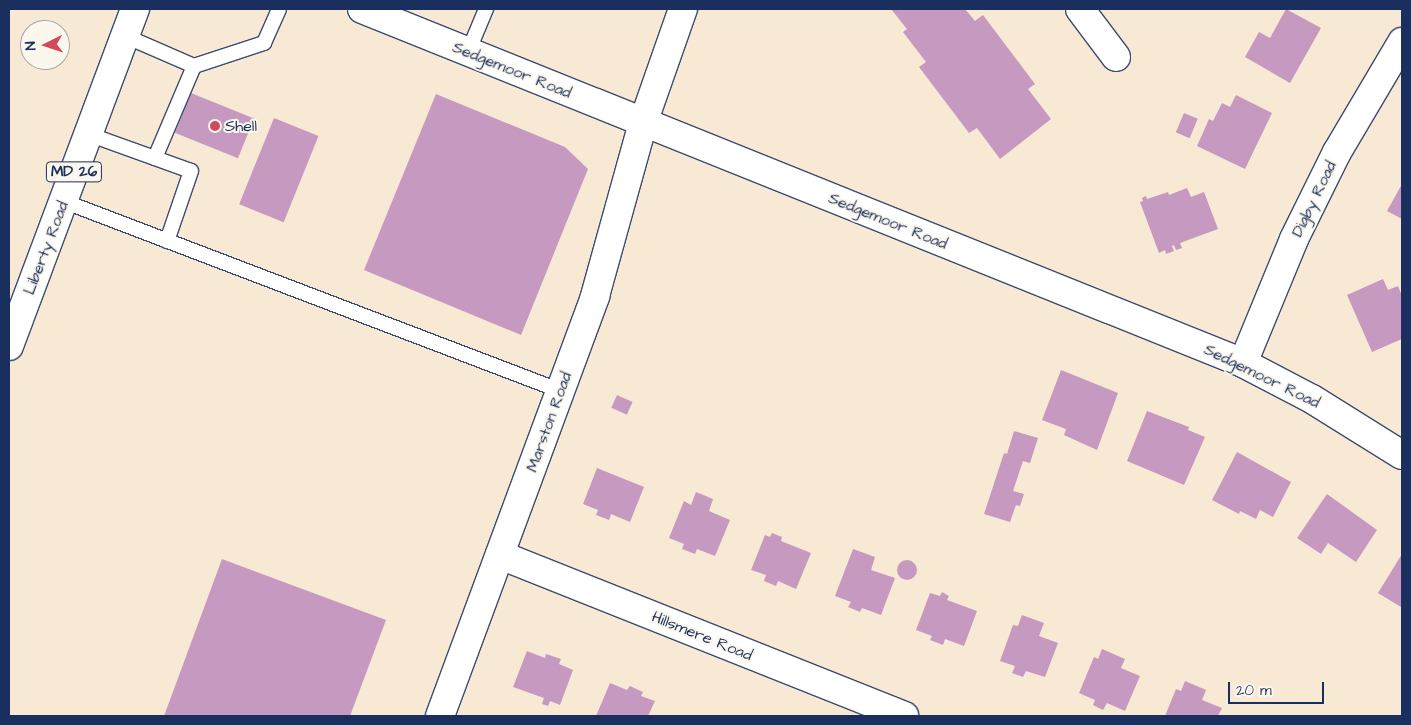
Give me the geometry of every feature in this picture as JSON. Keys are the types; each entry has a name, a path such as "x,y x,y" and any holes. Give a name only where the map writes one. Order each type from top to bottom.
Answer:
{"street":[{"name":"Liberty Road","path":"10,339 135,9"},
{"name":"Sedgemoor Road","path":"362,9 1243,363 1312,398 1402,455"},
{"name":"Marston Road","path":"440,716 595,296 643,123 683,9"},
{"path":"1080,9 1116,57"},
{"name":"Digby Road","path":"1243,363 1294,239 1333,160 1402,42"},
{"name":"Hillsmere Road","path":"500,555 904,716"}],"lane":[{"path":"125,36 194,66 264,43 279,9"},
{"path":"468,52 486,9"},
{"path":"155,158 194,66"},
{"path":"88,134 191,171 167,241"},
{"path":"63,201 561,391"}],"building":[{"path":"891,9 965,9 975,21 983,15 1035,84 1028,89 1051,119 1000,159 977,128 969,133 919,67 926,62 903,32 907,29"},
{"path":"1286,9 1321,28 1290,83 1245,57 1259,32 1270,38"},
{"name":"Shell","path":"191,93 254,118 238,158 175,133"},
{"path":"436,94 565,147 588,169 521,335 364,270"},
{"path":"1236,95 1272,113 1245,169 1197,146 1209,119 1213,121 1222,103 1230,107"},
{"path":"1184,113 1198,119 1190,138 1176,132"},
{"path":"274,118 319,136 284,222 239,204"},
{"path":"1402,184 1402,219 1387,211"},
{"path":"1187,188 1191,197 1204,192 1218,229 1180,243 1182,248 1176,250 1174,245 1172,246 1174,251 1166,254 1165,250 1159,253 1140,202 1146,196 1147,199 1168,192 1169,195"},
{"path":"1383,279 1388,290 1398,286 1402,296 1402,339 1372,352 1347,295"},
{"path":"1061,370 1118,393 1097,450 1064,435 1066,429 1042,420"},
{"path":"617,395 633,402 627,415 611,408"},
{"path":"1147,411 1189,427 1188,430 1205,437 1184,485 1127,461"},
{"path":"1014,431 1038,438 1030,463 1023,461 1013,491 1024,494 1020,506 1016,505 1010,522 984,514 1004,453 1007,454"},
{"path":"1237,452 1291,482 1273,517 1260,510 1256,519 1240,511 1239,514 1212,500"},
{"path":"597,468 644,487 630,522 611,514 609,520 596,515 598,510 583,504"},
{"path":"696,492 713,499 709,511 730,520 715,556 697,549 695,554 682,549 684,544 669,538 684,501 691,505"},
{"path":"1327,494 1377,530 1356,562 1328,543 1321,554 1297,538"},
{"path":"772,533 782,537 781,541 811,553 796,589 778,581 776,586 764,581 766,575 751,570 765,535 770,537"},
{"path":"853,549 875,557 871,570 895,578 881,615 862,608 860,612 848,607 851,602 835,596"},
{"path":"1402,554 1402,606 1401,607 1378,593"},
{"path":"222,559 386,620 350,716 164,716"},
{"path":"907,560 914,563 917,570 914,577 907,580 900,577 897,570 900,563"},
{"path":"942,592 949,596 947,600 977,611 964,646 945,639 943,645 930,640 932,636 916,630 930,593 940,596"},
{"path":"1022,615 1044,623 1039,636 1058,643 1045,677 1026,671 1023,677 1012,673 1015,666 1000,661 1013,625 1018,626"},
{"path":"1102,649 1125,659 1121,668 1140,676 1125,711 1107,703 1103,710 1093,705 1095,700 1079,693 1094,657 1098,659"},
{"path":"527,651 545,658 546,654 561,659 559,664 573,670 560,705 550,701 548,706 542,704 544,698 513,687"},
{"path":"1185,681 1206,690 1202,700 1222,708 1218,716 1165,716 1176,689 1181,691"},
{"path":"610,683 627,690 630,686 643,692 641,696 655,701 648,716 596,716"}],"place":[{"name":"Shell","path":"215,126"}]}
